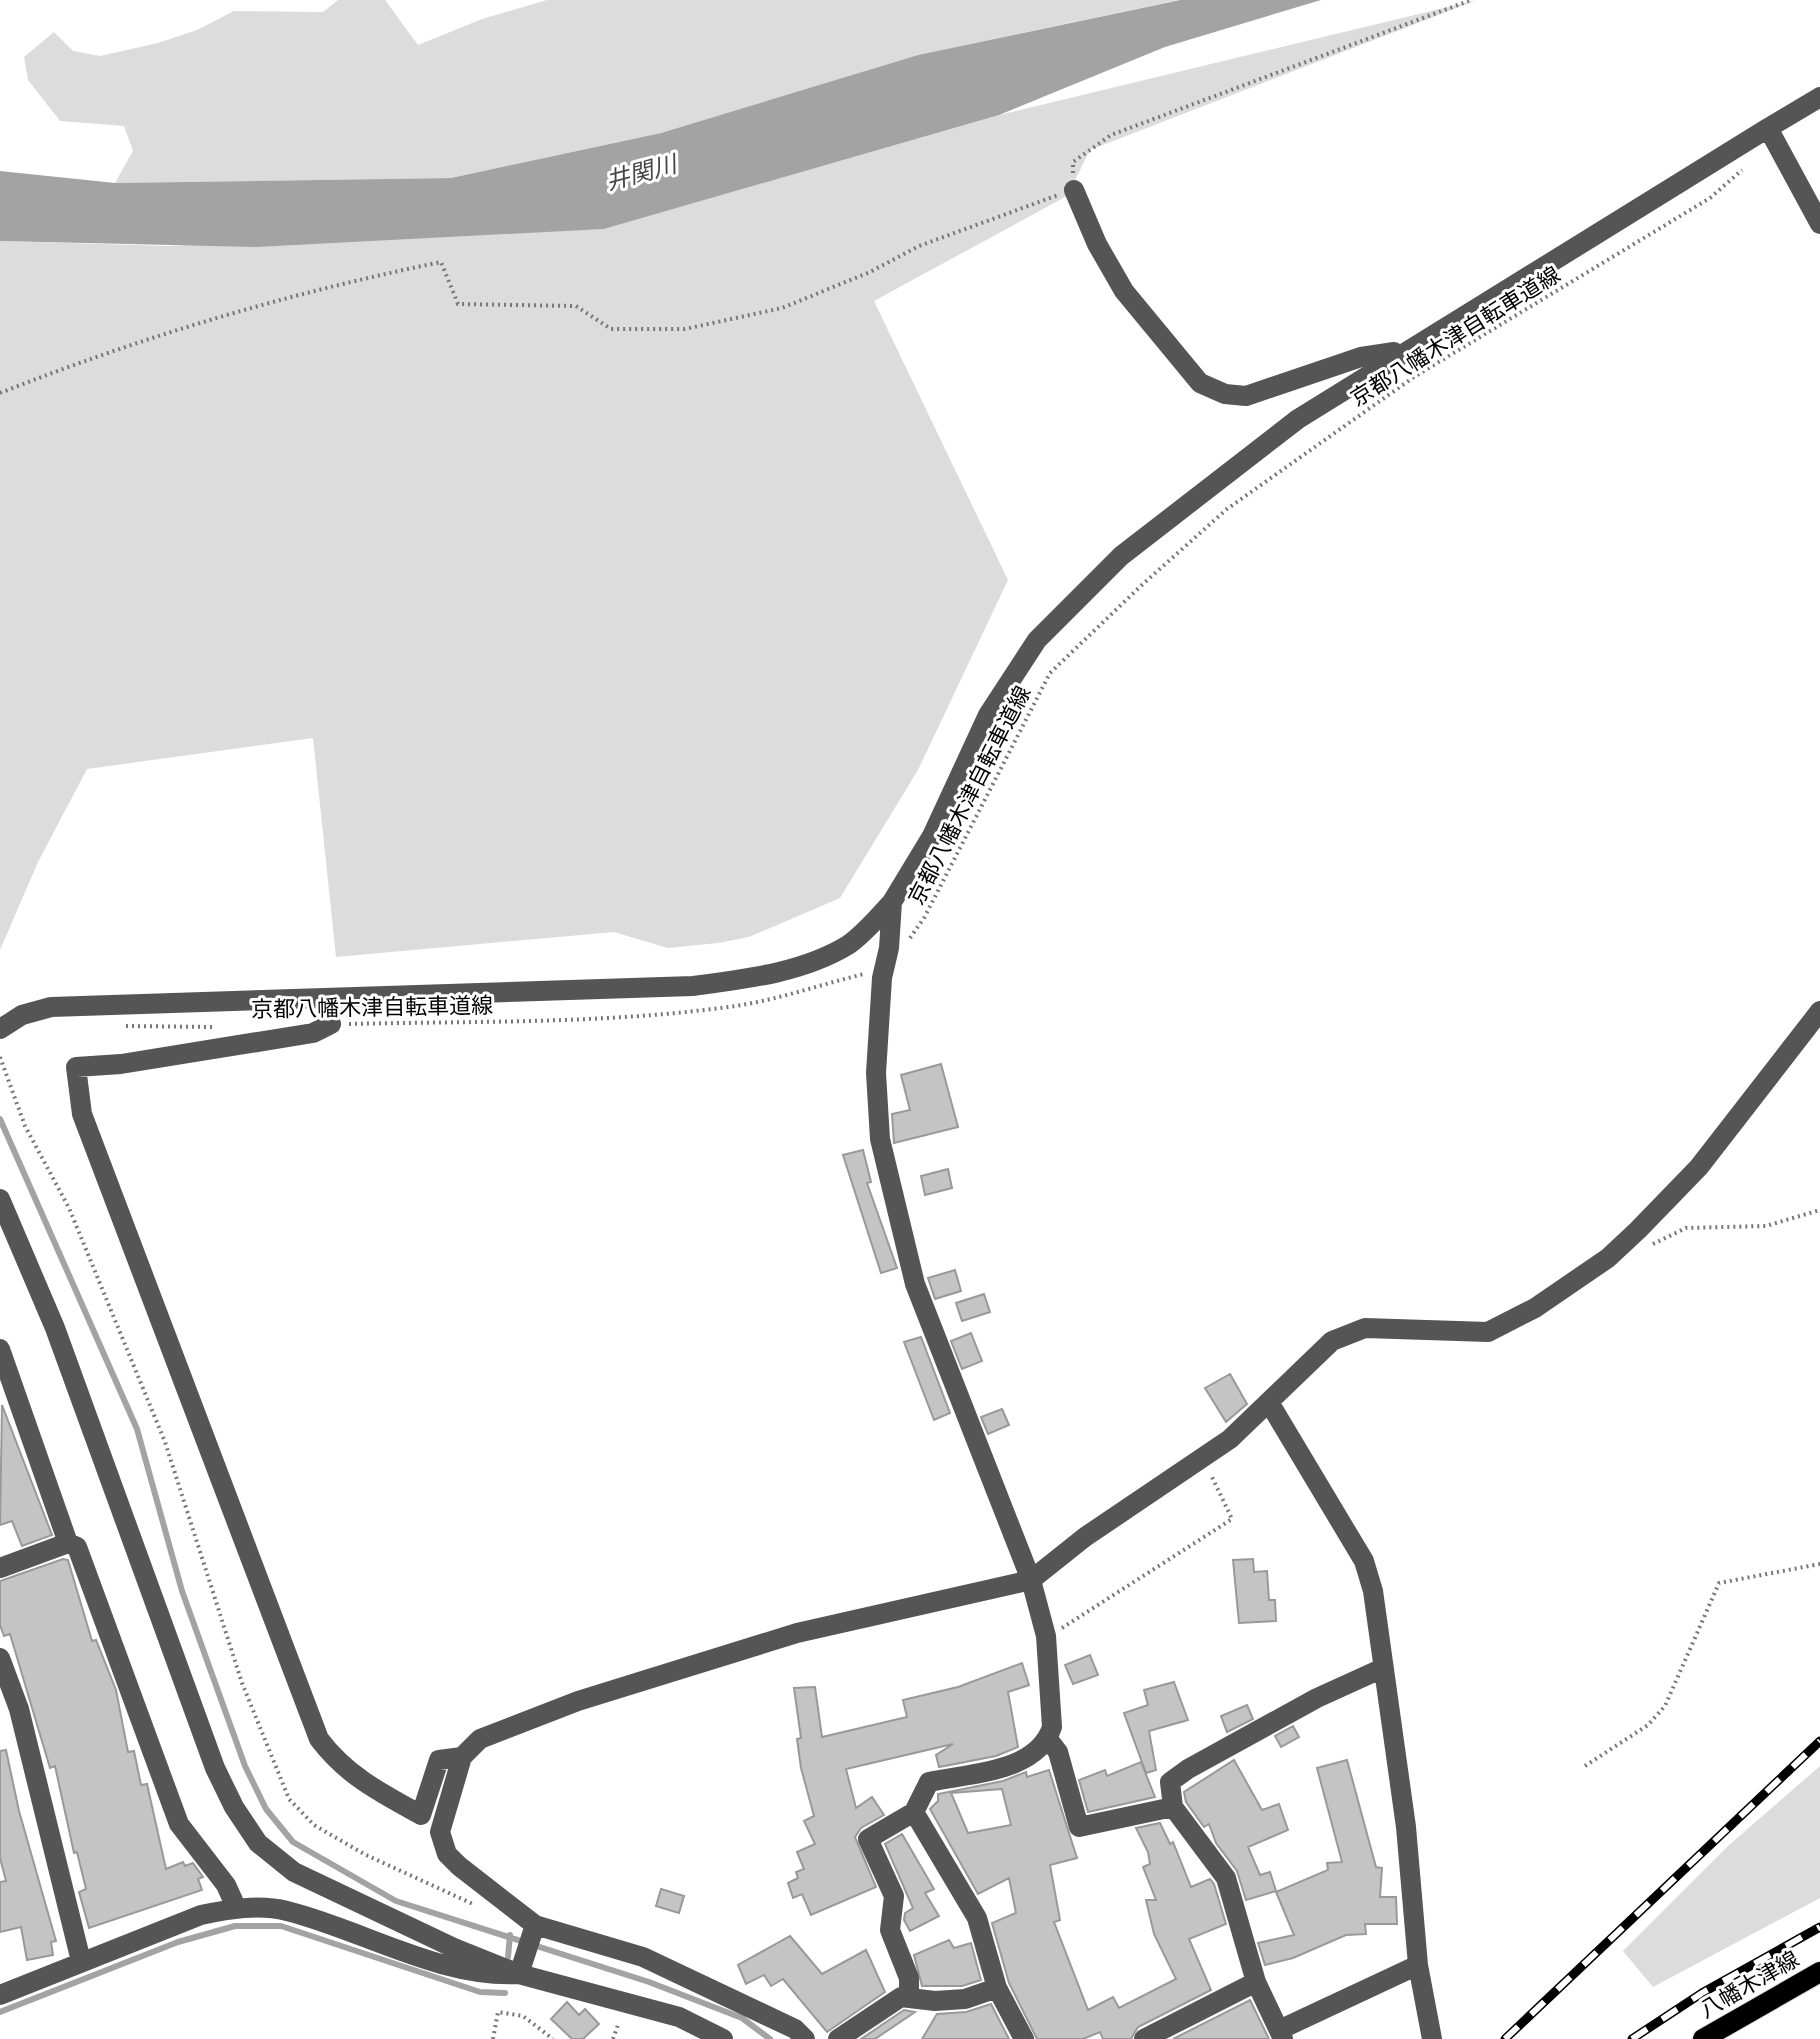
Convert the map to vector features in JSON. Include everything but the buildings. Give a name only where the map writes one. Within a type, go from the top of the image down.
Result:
[{"type":"main road","name":"八幡木津線","points":[[1703,2039],[1820,1972]]},
{"type":"street","points":[[0,1029],[22,1015],[51,1007],[693,986],[772,975],[849,944],[892,902],[932,836],[988,715],[1037,640],[1121,556],[1298,419],[1402,351],[1771,134],[1820,97]]},
{"type":"street","points":[[1771,134],[1820,224]]},
{"type":"street","points":[[1074,190],[1097,244],[1124,291],[1200,383],[1225,394],[1246,396],[1361,357],[1402,351]]},
{"type":"street","points":[[892,902],[889,948],[882,978],[876,1073],[880,1139],[915,1284],[1031,1580],[1046,1636],[1052,1727],[1048,1739],[1023,1760],[985,1772],[929,1782],[914,1812],[868,1839],[894,1896],[890,1930],[909,1978],[909,1997]]},
{"type":"street","points":[[805,2039],[795,2029],[643,1957],[533,1930],[447,1854],[440,1832],[462,1757],[480,1739],[684,1667],[797,1633],[1031,1580],[1085,1537],[1204,1457],[1270,1404],[1316,1353],[1346,1333],[1365,1328],[1488,1332],[1566,1288],[1638,1230],[1699,1167],[1820,1011]]},
{"type":"street","points":[[331,1024],[298,1036],[121,1064],[76,1067],[82,1114],[319,1739],[337,1763],[356,1779],[421,1815],[439,1760],[462,1757]]},
{"type":"street","points":[[0,1199],[55,1328],[215,1768],[234,1807],[258,1843],[294,1872],[454,1948],[679,2017],[723,2039]]},
{"type":"street","points":[[0,1349],[68,1543]]},
{"type":"street","points":[[1270,1404],[1364,1561],[1373,1591],[1406,1827],[1418,1965],[1432,2039]]},
{"type":"street","points":[[0,1568],[68,1543],[77,1547],[179,1824],[226,1885],[236,1907]]},
{"type":"street","points":[[0,1658],[7,1697],[81,1961]]},
{"type":"street","points":[[1383,1668],[1317,1698],[1170,1782],[1173,1807],[1226,1878],[1256,1982],[1281,2034],[1418,1965]]},
{"type":"street","points":[[1048,1739],[1058,1752],[1079,1827],[1173,1807]]},
{"type":"street","points":[[914,1812],[977,1918],[997,1988],[1024,2039]]},
{"type":"street","points":[[0,1995],[201,1915],[236,1907],[285,1910],[470,1971],[522,1967]]},
{"type":"street","points":[[522,1967],[533,1930]]},
{"type":"street","points":[[1144,2039],[1256,1982]]},
{"type":"street","points":[[838,2039],[888,2005],[909,1997],[935,2001],[965,1999],[997,1988]]},
{"type":"path","points":[[0,393],[157,333],[324,286],[441,262],[458,304],[576,306],[611,329],[685,329],[782,308],[870,272],[919,246],[1074,190],[1073,162],[1111,135],[1471,0]]},
{"type":"path","name":"京都八幡木津自転車道線","points":[[907,942],[924,918],[1050,673],[1144,583],[1227,509],[1414,377],[1710,198],[1771,134]]},
{"type":"path","name":"京都八幡木津自転車道線","points":[[331,1024],[613,1017],[778,999],[872,972],[882,978]]},
{"type":"path","name":"京都八幡木津自転車道線","points":[[114,1024],[146,1029],[223,1027]]},
{"type":"path","points":[[0,1057],[25,1126],[69,1208],[165,1442],[242,1683],[289,1799],[314,1825],[366,1855],[498,1914],[511,1909]]},
{"type":"path","points":[[1651,1246],[1686,1228],[1766,1226],[1820,1210]]},
{"type":"path","points":[[1046,1636],[1088,1613],[1232,1519],[1204,1457]]},
{"type":"path","points":[[1585,1766],[1648,1725],[1665,1706],[1719,1583],[1820,1564]]},
{"type":"path","points":[[493,2039],[498,2012],[523,2016],[553,2039]]},
{"type":"shaded area","points":[[338,0],[385,0],[418,45],[482,19],[547,0],[1178,0],[918,55],[661,133],[451,178],[115,183],[133,151],[124,126],[60,121],[28,80],[24,57],[54,32],[73,51],[100,56],[158,43],[197,30],[234,11],[323,12]]},
{"type":"shaded area","points":[[1477,0],[1090,150],[1067,196],[874,301],[1008,580],[918,770],[840,898],[749,937],[718,943],[668,948],[614,932],[336,957],[313,738],[87,769],[38,862],[0,950],[0,241],[169,246],[604,229],[999,115]]},
{"type":"shaded area","points":[[1820,1766],[1820,1898],[1653,1987],[1623,1951],[1729,1845]]},
{"type":"water","name":"井関川","points":[[1180,0],[1321,0],[1165,47],[999,115],[604,229],[256,247],[0,241],[0,171],[115,183],[451,178],[661,133],[918,55]]},
{"type":"waterway","points":[[0,1119],[137,1429],[182,1591],[245,1766],[266,1809],[293,1842],[396,1901],[649,1982],[742,2018],[770,2039]]},
{"type":"waterway","points":[[0,2012],[178,1942],[235,1926],[281,1926],[480,1992],[505,1993]]},
{"type":"waterway","points":[[508,1957],[510,1935]]},
{"type":"railway","points":[[1505,2039],[1820,1741]]},
{"type":"railway","points":[[1632,2039],[1702,1993],[1820,1927]]}]
